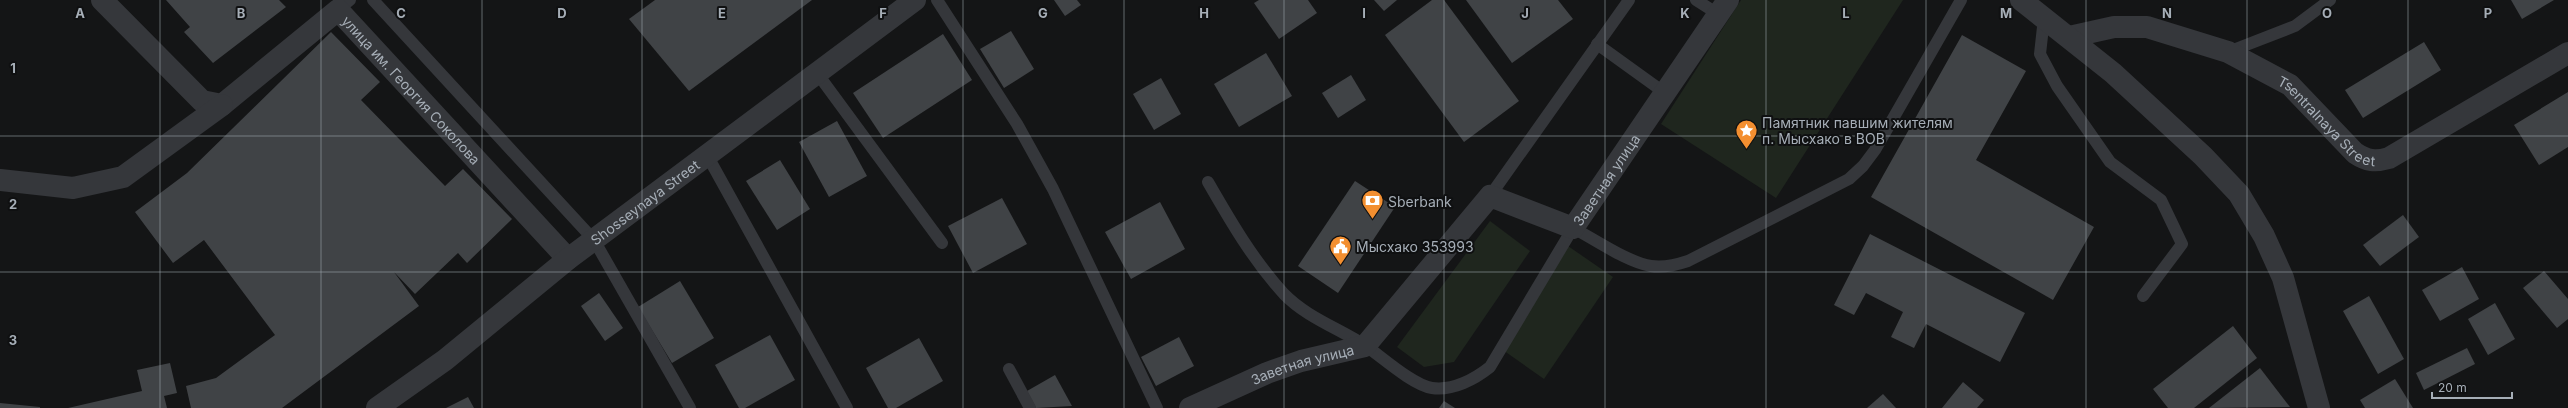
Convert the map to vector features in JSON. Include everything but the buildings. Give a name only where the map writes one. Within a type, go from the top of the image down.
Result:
[{"type":"street","points":[[102,0],[202,101],[222,105]]},
{"type":"street","name":"Shosseynaya Street","points":[[377,408],[445,360],[568,259],[915,0]]},
{"type":"street","points":[[2021,0],[2113,73],[2181,135],[2239,194],[2264,236],[2283,278],[2319,408]]},
{"type":"street","name":"улица им. Георгия Соколова","points":[[0,180],[74,188],[123,177],[222,105],[344,5],[568,259]]},
{"type":"street","name":"Заветная улица","points":[[1190,408],[1267,373],[1300,361],[1365,346],[1490,196],[1573,228],[1723,7]]},
{"type":"street","name":"Tsentralnaya Street","points":[[2069,37],[2114,27],[2146,27],[2228,52],[2290,85],[2355,153],[2365,160],[2377,161],[2389,158],[2568,53]]},
{"type":"lane","points":[[373,0],[594,240],[690,408]]},
{"type":"lane","points":[[937,0],[1017,124],[1046,176],[1157,408]]},
{"type":"lane","points":[[1490,196],[1629,0]]},
{"type":"lane","points":[[1696,0],[1723,7]]},
{"type":"lane","points":[[1208,182],[1243,243],[1285,295],[1310,314],[1365,346],[1430,388],[1442,389],[1471,380],[1490,367],[1498,357],[1573,228],[1634,260],[1651,266],[1670,266],[1688,261],[1832,190],[1849,180],[1863,166],[1875,150],[1961,0]]},
{"type":"lane","points":[[2228,52],[2296,26],[2330,0]]},
{"type":"lane","points":[[2044,18],[2040,54],[2057,86],[2110,162],[2161,200],[2182,244],[2143,296]]},
{"type":"lane","points":[[1598,44],[1665,93]]},
{"type":"lane","points":[[817,73],[942,243]]},
{"type":"lane","points":[[707,155],[847,408]]},
{"type":"lane","points":[[1010,369],[1030,408]]},
{"type":"shaded area","points":[[1741,0],[1903,0],[1776,198],[1661,124]]},
{"type":"shaded area","points":[[1490,221],[1530,251],[1454,362],[1424,367],[1397,347]]},
{"type":"shaded area","points":[[1568,246],[1613,277],[1544,379],[1500,348]]},
{"type":"place","name":"Памятник павшим жителям п. Мысхако в ВОВ","points":[[1746,150]]},
{"type":"place","name":"Sberbank","points":[[1372,220]]},
{"type":"place","name":"Мысхако 353993","points":[[1341,266]]}]
